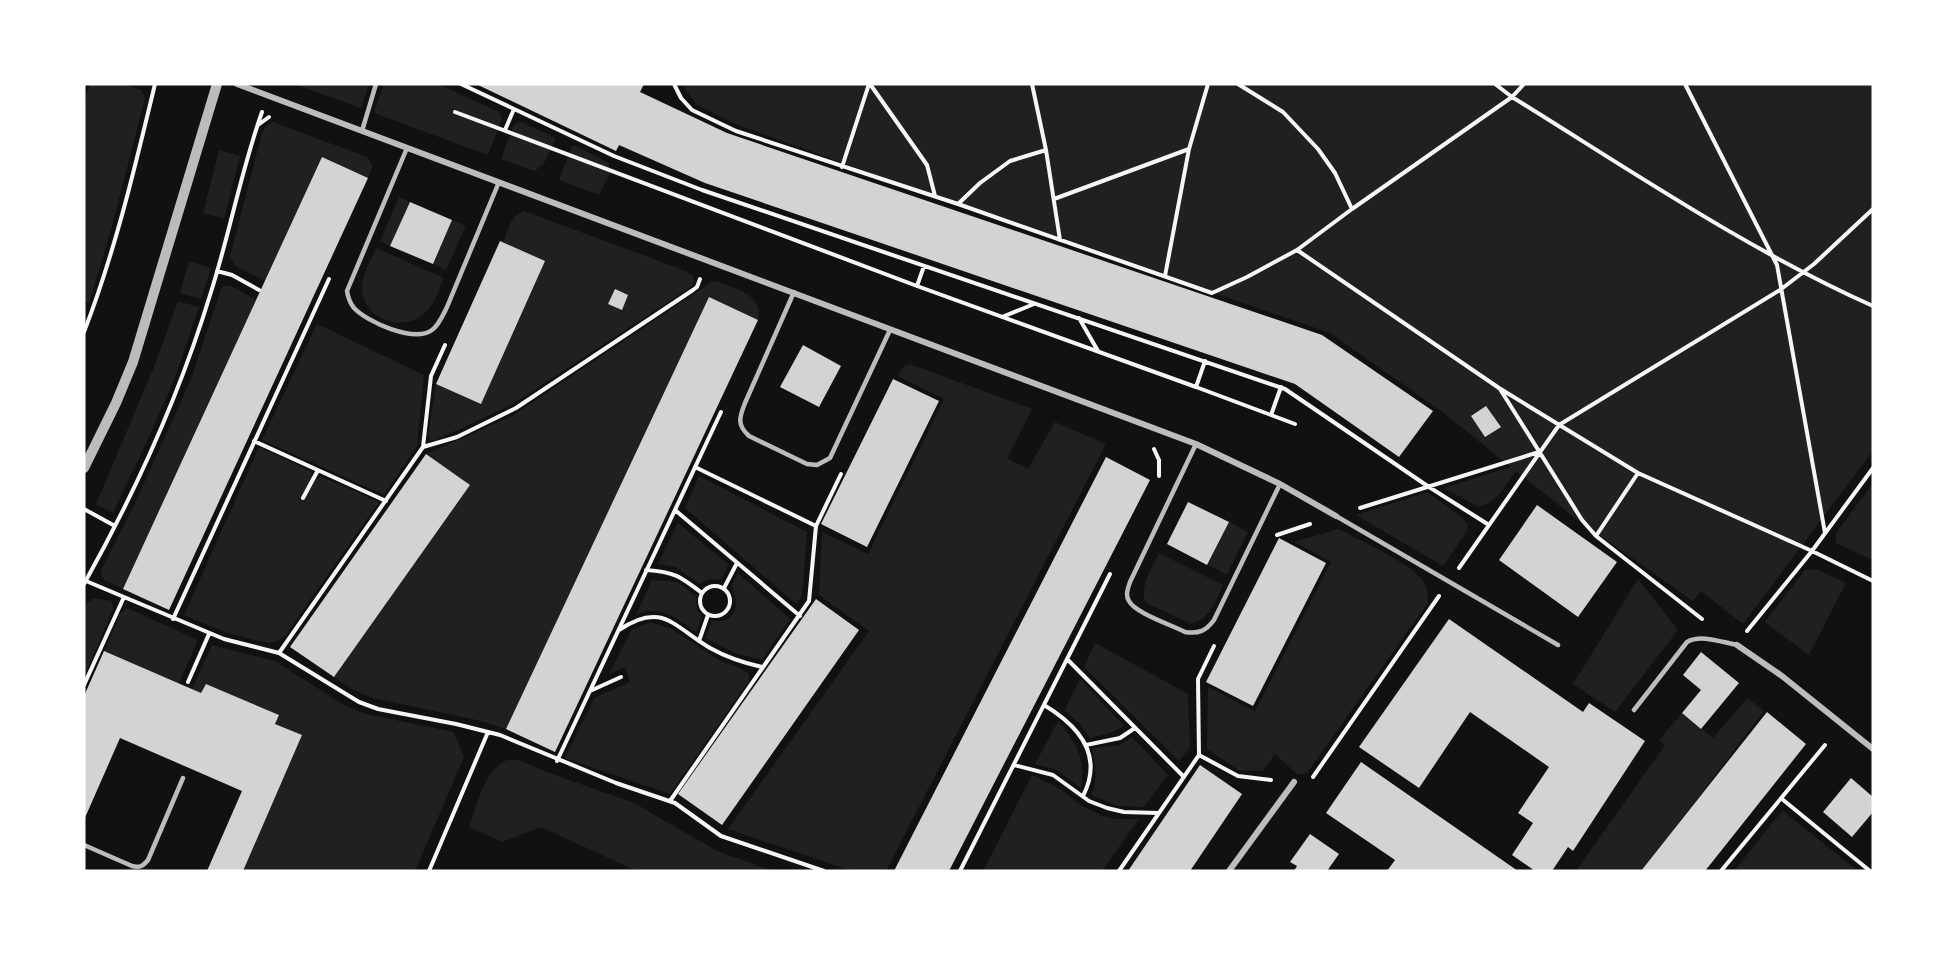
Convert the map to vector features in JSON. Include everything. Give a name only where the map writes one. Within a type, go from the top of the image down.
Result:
[{"type":"street","points":[[86,461],[116,403],[133,362],[217,84]]},
{"type":"street","points":[[237,84],[1196,444],[1280,483],[1336,516]]},
{"type":"street","points":[[1737,645],[1782,676],[1873,749]]},
{"type":"street","points":[[1229,871],[1294,782]]},
{"type":"lane","points":[[362,131],[376,84]]},
{"type":"lane","points":[[407,148],[347,291],[349,301],[364,316],[400,333],[423,334],[431,331],[439,323],[499,182]]},
{"type":"lane","points":[[794,292],[745,403],[739,422],[749,436],[807,464],[817,465],[830,458],[890,330]]},
{"type":"lane","points":[[1196,444],[1126,594],[1129,602],[1136,608],[1185,632],[1203,632],[1214,620],[1280,483]]},
{"type":"lane","points":[[1336,516],[1558,645]]},
{"type":"lane","points":[[1634,711],[1687,642],[1693,639],[1705,639],[1737,645]]},
{"type":"lane","points":[[84,845],[132,866],[138,868],[144,865],[183,778]]},
{"type":"path","points":[[84,332],[95,303],[136,163],[155,84]]},
{"type":"path","points":[[461,84],[614,156],[702,190],[1281,387],[1489,525]]},
{"type":"path","points":[[674,84],[681,98],[692,110],[736,131],[935,196],[1212,293],[1247,278],[1297,250],[1512,97],[1524,84]]},
{"type":"path","points":[[842,167],[869,84]]},
{"type":"path","points":[[869,84],[927,165],[935,196]]},
{"type":"path","points":[[1032,84],[1046,150],[1060,240]]},
{"type":"path","points":[[1165,276],[1189,149],[1208,84]]},
{"type":"path","points":[[1238,84],[1283,112],[1318,149],[1335,173],[1352,209]]},
{"type":"path","points":[[1495,84],[1512,97],[1773,258],[1873,306]]},
{"type":"path","points":[[1685,84],[1777,265],[1825,533]]},
{"type":"path","points":[[268,96],[249,150],[217,271],[183,377],[115,526],[85,582],[209,634],[279,653],[344,694],[367,705],[488,732],[670,801],[721,836],[824,871]]},
{"type":"path","points":[[505,130],[514,109]]},
{"type":"path","points":[[455,112],[917,286],[1295,424]]},
{"type":"path","points":[[258,125],[266,118],[276,117]]},
{"type":"path","points":[[1054,199],[1189,149]]},
{"type":"path","points":[[958,204],[980,183],[1010,161],[1046,150]]},
{"type":"path","points":[[1199,755],[1238,776],[1294,782],[1311,779],[1559,425],[1780,290],[1803,273],[1873,209]]},
{"type":"path","points":[[1297,250],[1499,388],[1638,473],[1873,581]]},
{"type":"path","points":[[917,286],[924,266]]},
{"type":"path","points":[[173,619],[333,269]]},
{"type":"path","points":[[217,271],[232,275],[259,290]]},
{"type":"path","points":[[423,447],[457,437],[516,408],[693,290],[697,287],[700,273],[707,274]]},
{"type":"path","points":[[1001,317],[1035,303]]},
{"type":"path","points":[[1079,318],[1098,352]]},
{"type":"path","points":[[279,653],[423,447],[431,376],[446,343]]},
{"type":"path","points":[[1196,387],[1205,361]]},
{"type":"path","points":[[1271,416],[1281,387]]},
{"type":"path","points":[[1499,388],[1582,520],[1596,536],[1737,645],[1812,551],[1873,468]]},
{"type":"path","points":[[557,760],[724,405]]},
{"type":"path","points":[[254,441],[386,501]]},
{"type":"path","points":[[1149,441],[1159,460],[1159,476],[1155,486]]},
{"type":"path","points":[[1267,538],[1540,452]]},
{"type":"path","points":[[670,801],[809,601],[816,526],[846,465]]},
{"type":"path","points":[[695,467],[816,526]]},
{"type":"path","points":[[303,498],[318,470]]},
{"type":"path","points":[[1596,536],[1638,473]]},
{"type":"path","points":[[84,509],[115,526]]},
{"type":"path","points":[[675,510],[800,615]]},
{"type":"path","points":[[724,588],[737,563]]},
{"type":"path","points":[[960,871],[1115,566]]},
{"type":"path","points":[[646,570],[681,576],[702,594]]},
{"type":"path","points":[[714,585],[724,588],[731,601],[727,611],[719,616],[708,615],[700,603],[702,594],[705,589],[714,585]]},
{"type":"path","points":[[84,685],[124,597]]},
{"type":"path","points":[[618,631],[633,621],[650,615],[663,618],[728,657],[762,667]]},
{"type":"path","points":[[699,641],[708,615]]},
{"type":"path","points":[[188,682],[209,634]]},
{"type":"path","points":[[1119,871],[1199,755],[1198,680],[1218,639]]},
{"type":"path","points":[[1067,659],[1184,777]]},
{"type":"path","points":[[590,692],[621,677]]},
{"type":"path","points":[[1044,705],[1058,713],[1078,730],[1086,745],[1090,765],[1090,782],[1083,796]]},
{"type":"path","points":[[1086,745],[1120,738],[1135,728]]},
{"type":"path","points":[[429,871],[488,732]]},
{"type":"path","points":[[1720,871],[1825,745]]},
{"type":"path","points":[[1014,765],[1053,775],[1083,796],[1107,808],[1124,812],[1159,813]]},
{"type":"path","points":[[1782,799],[1870,871]]},
{"type":"shaded area","points":[[90,84],[125,84],[141,90],[145,98],[111,230],[89,303],[84,301],[84,102]]},
{"type":"shaded area","points":[[294,84],[369,84],[361,108]]},
{"type":"shaded area","points":[[384,84],[438,84],[499,112],[502,119],[488,155],[374,113]]},
{"type":"shaded area","points":[[684,84],[1873,84],[1873,451],[1743,624],[1701,591],[1693,601],[1575,518],[1516,471],[1497,497],[1478,507],[1444,488],[1511,467],[1441,411],[1330,333],[935,197],[733,123],[696,104]]},
{"type":"shaded area","points":[[519,121],[556,138],[543,165],[534,171],[501,159],[514,125]]},
{"type":"shaded area","points":[[273,122],[367,157],[373,166],[368,178],[265,281],[235,266],[230,256],[262,133],[266,126]]},
{"type":"shaded area","points":[[574,145],[609,163],[610,172],[599,195],[559,180]]},
{"type":"shaded area","points":[[219,150],[240,156],[224,219],[203,213]]},
{"type":"shaded area","points":[[399,197],[410,202],[390,246],[380,241]]},
{"type":"shaded area","points":[[524,211],[686,271],[694,277],[694,283],[511,405],[436,440],[431,440],[428,435],[436,384],[481,403],[544,261],[503,242],[513,219]]},
{"type":"shaded area","points":[[452,220],[466,226],[446,270],[433,264]]},
{"type":"shaded area","points":[[376,248],[444,278],[432,304],[418,318],[397,323],[377,316],[369,309],[364,299],[362,283]]},
{"type":"shaded area","points":[[189,261],[211,268],[201,299],[180,293]]},
{"type":"shaded area","points":[[713,281],[747,294],[753,299],[759,311],[758,320],[709,297],[506,729],[481,721],[373,698],[353,690],[334,677],[470,485],[426,454],[512,416]]},
{"type":"shaded area","points":[[224,286],[231,286],[256,300],[123,589],[104,580],[101,571],[135,503],[191,379],[221,289]]},
{"type":"shaded area","points":[[178,301],[199,307],[176,375],[113,513],[96,504],[154,367]]},
{"type":"shaded area","points":[[317,324],[424,375],[417,446],[384,495],[262,440]]},
{"type":"shaded area","points":[[910,364],[1032,409],[1007,458],[1028,469],[1055,422],[1106,444],[886,871],[852,871],[728,829],[869,631],[819,595],[822,532],[868,554],[944,399],[898,376],[904,366]]},
{"type":"shaded area","points":[[259,447],[312,472],[311,476],[318,479],[320,476],[379,502],[285,636],[268,643],[227,633],[184,615]]},
{"type":"shaded area","points":[[699,476],[807,532],[802,596],[796,604],[685,508]]},
{"type":"shaded area","points":[[1873,483],[1873,560],[1836,543],[1836,533]]},
{"type":"shaded area","points":[[1427,492],[1468,524],[1467,531],[1443,566],[1356,515]]},
{"type":"shaded area","points":[[1229,522],[1248,532],[1227,575],[1208,565]]},
{"type":"shaded area","points":[[678,523],[729,565],[721,580],[710,579],[700,584],[675,567],[658,564]]},
{"type":"shaded area","points":[[1339,529],[1396,559],[1417,574],[1426,586],[1428,603],[1307,773],[1298,775],[1275,754],[1263,771],[1238,770],[1207,749],[1208,687],[1255,711],[1331,562],[1294,542]]},
{"type":"shaded area","points":[[1159,553],[1223,585],[1212,609],[1203,618],[1191,624],[1145,602],[1145,583]]},
{"type":"shaded area","points":[[1816,569],[1846,583],[1809,655],[1765,622],[1805,570]]},
{"type":"shaded area","points":[[738,573],[790,619],[762,660],[735,653],[705,638],[712,621],[726,619],[734,611],[736,599],[731,586]]},
{"type":"shaded area","points":[[1638,579],[1678,630],[1615,712],[1573,684]]},
{"type":"shaded area","points":[[652,580],[677,582],[696,596],[697,609],[702,617],[696,632],[668,614],[652,611],[636,615]]},
{"type":"shaded area","points":[[94,598],[112,601],[113,610],[86,672],[84,671],[84,605]]},
{"type":"shaded area","points":[[127,608],[196,639],[197,642],[179,683],[104,651],[120,614]]},
{"type":"shaded area","points":[[650,622],[672,629],[720,661],[749,674],[749,681],[670,794],[565,758],[594,698],[630,682],[625,667],[609,674],[632,629]]},
{"type":"shaded area","points":[[1095,643],[1188,694],[1190,747],[1179,761],[1084,667]]},
{"type":"shaded area","points":[[212,645],[275,661],[344,705],[366,714],[454,732],[464,757],[415,871],[243,871],[301,735],[275,724],[279,715],[206,684],[201,693],[192,689]]},
{"type":"shaded area","points":[[1080,679],[1124,726],[1110,733],[1090,738],[1080,724],[1065,710]]},
{"type":"shaded area","points":[[1747,698],[1764,711],[1642,871],[1576,871],[1665,745],[1659,740],[1682,713],[1713,738]]},
{"type":"shaded area","points":[[1058,721],[1079,752],[1082,769],[1081,788],[1055,769],[1035,764]]},
{"type":"shaded area","points":[[1132,737],[1168,775],[1144,807],[1118,806],[1091,795],[1096,778],[1092,748],[1120,745]]},
{"type":"shaded area","points":[[507,760],[519,760],[634,803],[717,851],[773,871],[637,871],[541,827],[502,842],[469,827],[487,780],[499,765]]},
{"type":"shaded area","points":[[1032,775],[1062,790],[1082,806],[1102,816],[1139,819],[1102,871],[983,871]]},
{"type":"shaded area","points":[[1783,811],[1858,871],[1734,871]]},
{"type":"building","points":[[476,84],[644,84],[640,92],[727,133],[1322,335],[1433,411],[1399,457],[1295,384],[705,183],[619,145],[616,151]]},
{"type":"building","points":[[322,157],[368,178],[169,610],[123,589]]},
{"type":"building","points":[[410,202],[452,220],[433,264],[390,246]]},
{"type":"building","points":[[500,241],[545,261],[481,404],[436,384]]},
{"type":"building","points":[[615,289],[628,295],[622,310],[608,304]]},
{"type":"building","points":[[709,297],[758,320],[555,752],[506,729]]},
{"type":"building","points":[[803,345],[841,366],[819,407],[780,387]]},
{"type":"building","points":[[893,379],[939,401],[867,547],[821,524]]},
{"type":"building","points":[[1486,406],[1501,427],[1485,437],[1471,416]]},
{"type":"building","points":[[426,454],[470,485],[334,677],[290,647]]},
{"type":"building","points":[[1106,457],[1150,480],[949,871],[894,871]]},
{"type":"building","points":[[1188,502],[1229,522],[1207,565],[1167,544]]},
{"type":"building","points":[[1537,505],[1617,562],[1578,617],[1499,560]]},
{"type":"building","points":[[1279,538],[1326,563],[1253,706],[1206,682]]},
{"type":"building","points":[[816,599],[859,630],[722,825],[678,794]]},
{"type":"building","points":[[1449,619],[1583,712],[1589,703],[1645,741],[1573,851],[1568,847],[1552,871],[1535,871],[1512,855],[1533,823],[1518,813],[1549,767],[1470,712],[1419,788],[1359,747]]},
{"type":"building","points":[[104,651],[201,693],[206,684],[279,715],[275,724],[302,735],[243,871],[207,871],[242,791],[120,738],[84,820],[84,696]]},
{"type":"building","points":[[1701,652],[1739,683],[1701,729],[1682,713],[1701,690],[1683,675]]},
{"type":"building","points":[[1767,712],[1806,744],[1705,871],[1641,871]]},
{"type":"building","points":[[1361,762],[1518,871],[1387,871],[1395,860],[1326,813]]},
{"type":"building","points":[[1200,765],[1242,794],[1190,871],[1128,871]]},
{"type":"building","points":[[1851,778],[1873,797],[1873,812],[1852,837],[1823,812]]},
{"type":"building","points":[[1310,834],[1339,854],[1327,871],[1294,871],[1297,866],[1290,862]]}]
